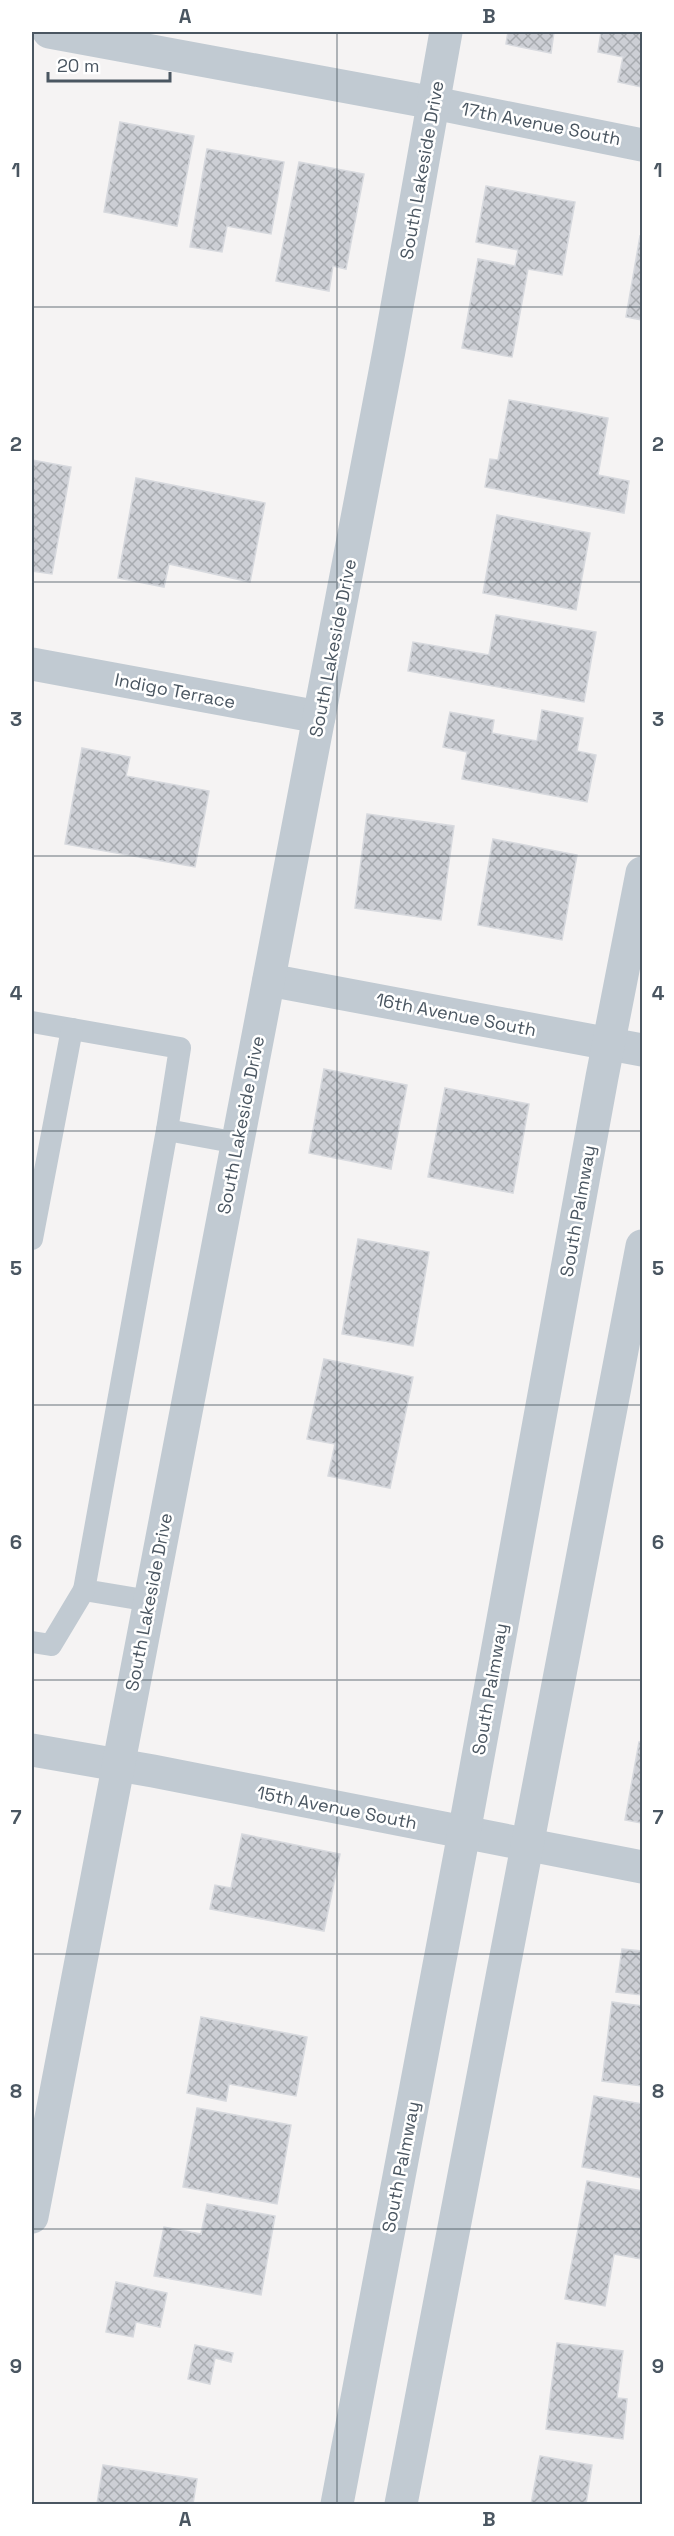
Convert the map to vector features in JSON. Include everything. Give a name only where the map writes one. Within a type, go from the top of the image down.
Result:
[{"type":"street","name":"17th Avenue South","points":[[50,32],[434,103],[642,145]]},
{"type":"street","name":"South Lakeside Drive","points":[[32,2217],[39,2136],[118,1766],[150,1601],[389,351],[446,32]]},
{"type":"street","name":"Indigo Terrace","points":[[32,664],[319,717]]},
{"type":"street","name":"South Palmway","points":[[337,2505],[642,873]]},
{"type":"street","name":"16th Avenue South","points":[[269,980],[642,1050]]},
{"type":"street","points":[[401,2505],[642,1246]]},
{"type":"street","name":"15th Avenue South","points":[[32,1750],[642,1867]]},
{"type":"lane","points":[[32,1022],[180,1048],[84,1590],[51,1645],[32,1642]]},
{"type":"lane","points":[[32,1239],[72,1029]]},
{"type":"lane","points":[[167,1130],[238,1143]]},
{"type":"lane","points":[[84,1590],[150,1601]]},
{"type":"building","points":[[508,32],[554,32],[551,53],[506,44]]},
{"type":"building","points":[[601,32],[642,32],[642,87],[618,82],[623,57],[598,52]]},
{"type":"building","points":[[120,122],[194,136],[177,226],[104,212]]},
{"type":"building","points":[[207,149],[284,162],[271,234],[227,226],[222,252],[190,247]]},
{"type":"building","points":[[299,162],[364,174],[346,269],[333,266],[329,291],[276,281]]},
{"type":"building","points":[[486,186],[575,202],[562,275],[528,269],[512,357],[462,348],[478,259],[515,266],[518,250],[476,242]]},
{"type":"building","points":[[640,236],[642,237],[642,320],[626,317]]},
{"type":"building","points":[[509,400],[608,418],[598,475],[629,481],[624,513],[485,487],[490,459],[498,460]]},
{"type":"building","points":[[32,460],[71,467],[52,574],[32,571]]},
{"type":"building","points":[[136,478],[265,503],[250,582],[169,564],[164,587],[118,578]]},
{"type":"building","points":[[497,515],[590,533],[576,610],[483,593]]},
{"type":"building","points":[[496,615],[596,632],[584,702],[408,671],[413,642],[489,655]]},
{"type":"building","points":[[542,710],[583,718],[577,751],[596,755],[587,802],[462,779],[467,752],[443,747],[450,712],[494,720],[492,733],[537,741]]},
{"type":"building","points":[[82,748],[130,757],[126,776],[209,791],[195,867],[65,844]]},
{"type":"building","points":[[367,814],[454,826],[441,920],[355,908]]},
{"type":"building","points":[[493,839],[577,855],[562,940],[478,925]]},
{"type":"building","points":[[324,1069],[407,1085],[391,1169],[309,1153]]},
{"type":"building","points":[[445,1088],[529,1104],[513,1193],[428,1177]]},
{"type":"building","points":[[358,1239],[429,1252],[413,1346],[342,1334]]},
{"type":"building","points":[[324,1359],[413,1377],[390,1488],[328,1476],[335,1444],[307,1439]]},
{"type":"building","points":[[639,1742],[642,1742],[642,1823],[625,1820]]},
{"type":"building","points":[[242,1834],[340,1854],[324,1931],[210,1909],[215,1885],[231,1888]]},
{"type":"building","points":[[622,1949],[642,1951],[642,1995],[616,1992]]},
{"type":"building","points":[[612,2002],[642,2006],[642,2086],[602,2081]]},
{"type":"building","points":[[201,2017],[307,2037],[296,2096],[229,2084],[226,2101],[187,2093]]},
{"type":"building","points":[[594,2096],[642,2104],[642,2178],[582,2167]]},
{"type":"building","points":[[197,2108],[291,2125],[277,2204],[183,2187]]},
{"type":"building","points":[[587,2181],[642,2191],[642,2259],[614,2254],[605,2306],[565,2299]]},
{"type":"building","points":[[207,2204],[275,2216],[261,2295],[154,2276],[164,2227],[201,2234]]},
{"type":"building","points":[[116,2282],[167,2293],[160,2327],[136,2322],[133,2337],[106,2332]]},
{"type":"building","points":[[557,2343],[623,2351],[617,2398],[627,2399],[623,2439],[546,2429]]},
{"type":"building","points":[[195,2345],[233,2353],[231,2362],[215,2358],[210,2384],[188,2379]]},
{"type":"building","points":[[540,2456],[592,2465],[586,2504],[531,2504]]},
{"type":"building","points":[[103,2465],[197,2479],[193,2504],[97,2504]]}]
